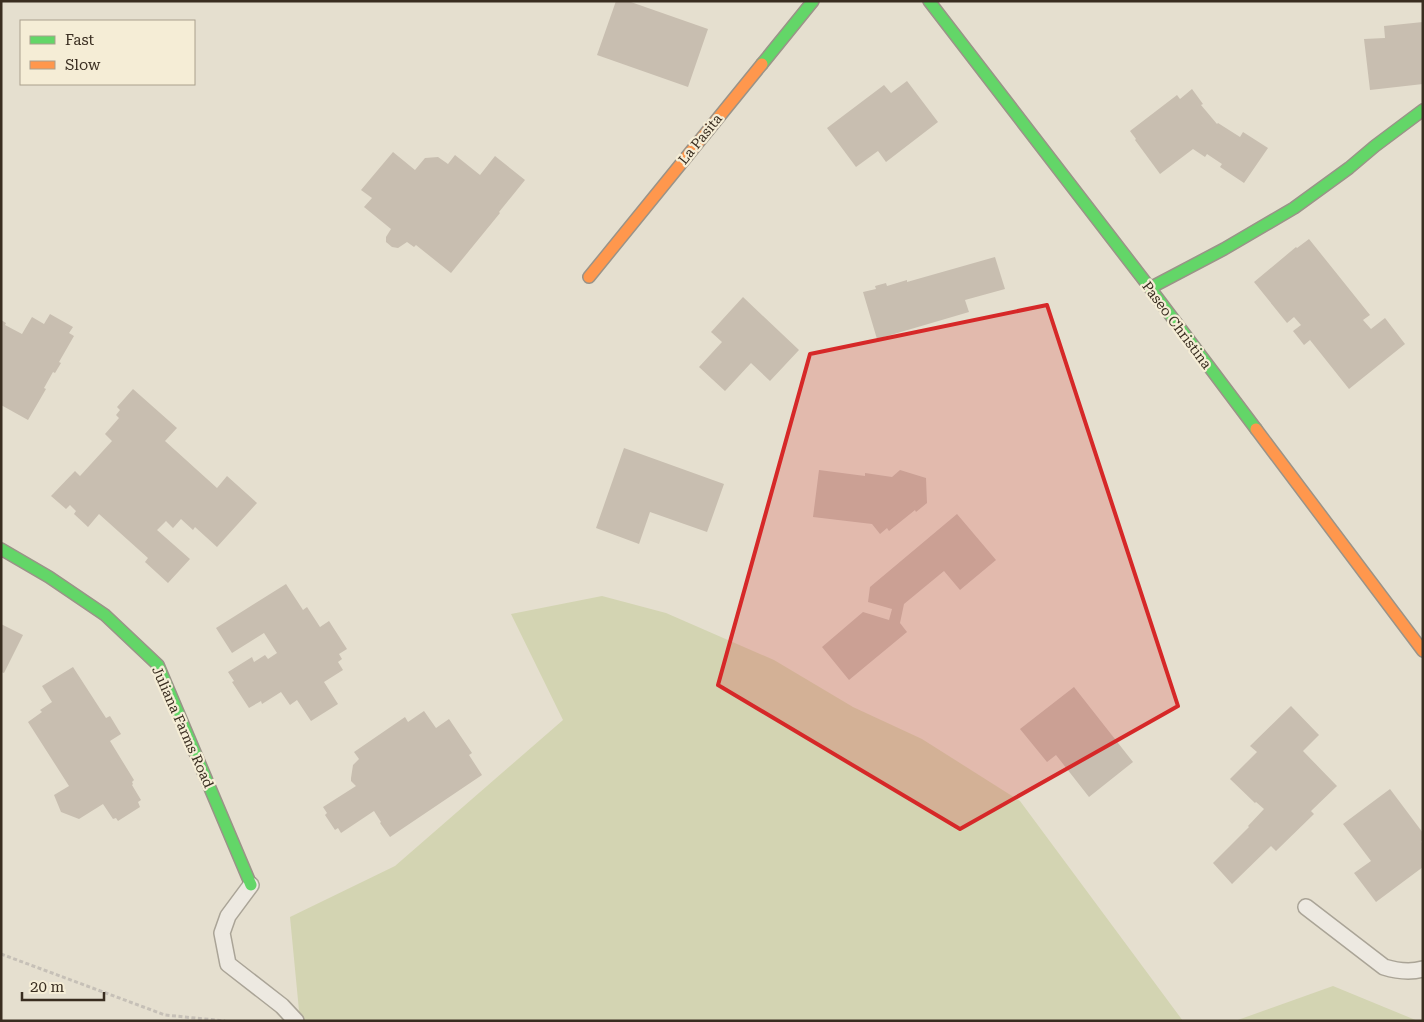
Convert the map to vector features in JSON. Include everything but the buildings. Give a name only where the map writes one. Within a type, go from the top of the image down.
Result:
[{"type":"street","name":"La Pasita","points":[[589,278],[813,1]]},
{"type":"street","name":"Paseo Christina","points":[[929,1],[1150,288],[1423,651]]},
{"type":"street","points":[[1150,288],[1224,249],[1294,208],[1423,110]]},
{"type":"street","name":"Juliana Farms Road","points":[[1,549],[105,615],[158,665],[251,885]]},
{"type":"lane","points":[[251,885],[228,916],[222,933],[228,964],[282,1006],[296,1021]]},
{"type":"lane","points":[[1306,906],[1384,967],[1398,972],[1423,969]]},
{"type":"path","points":[[1,954],[165,1015],[225,1021]]},
{"type":"highlighted area","points":[[1047,305],[1178,706],[960,829],[718,685],[810,354]]},
{"type":"green space","points":[[602,596],[666,613],[774,660],[853,707],[922,739],[1020,801],[1183,1021],[300,1021],[290,917],[395,866],[563,720],[511,614]]},
{"type":"green space","points":[[1333,986],[1418,1021],[1235,1021]]},
{"type":"traffic: fast","points":[[762,64],[813,1]]},
{"type":"traffic: fast","points":[[929,1],[1256,429]]},
{"type":"traffic: fast","points":[[1150,288],[1224,249],[1294,208],[1423,110]]},
{"type":"traffic: fast","points":[[1,549],[49,577],[105,615],[158,665],[251,885]]},
{"type":"traffic: slow","points":[[589,277],[762,64]]},
{"type":"traffic: slow","points":[[1256,429],[1423,651]]}]
